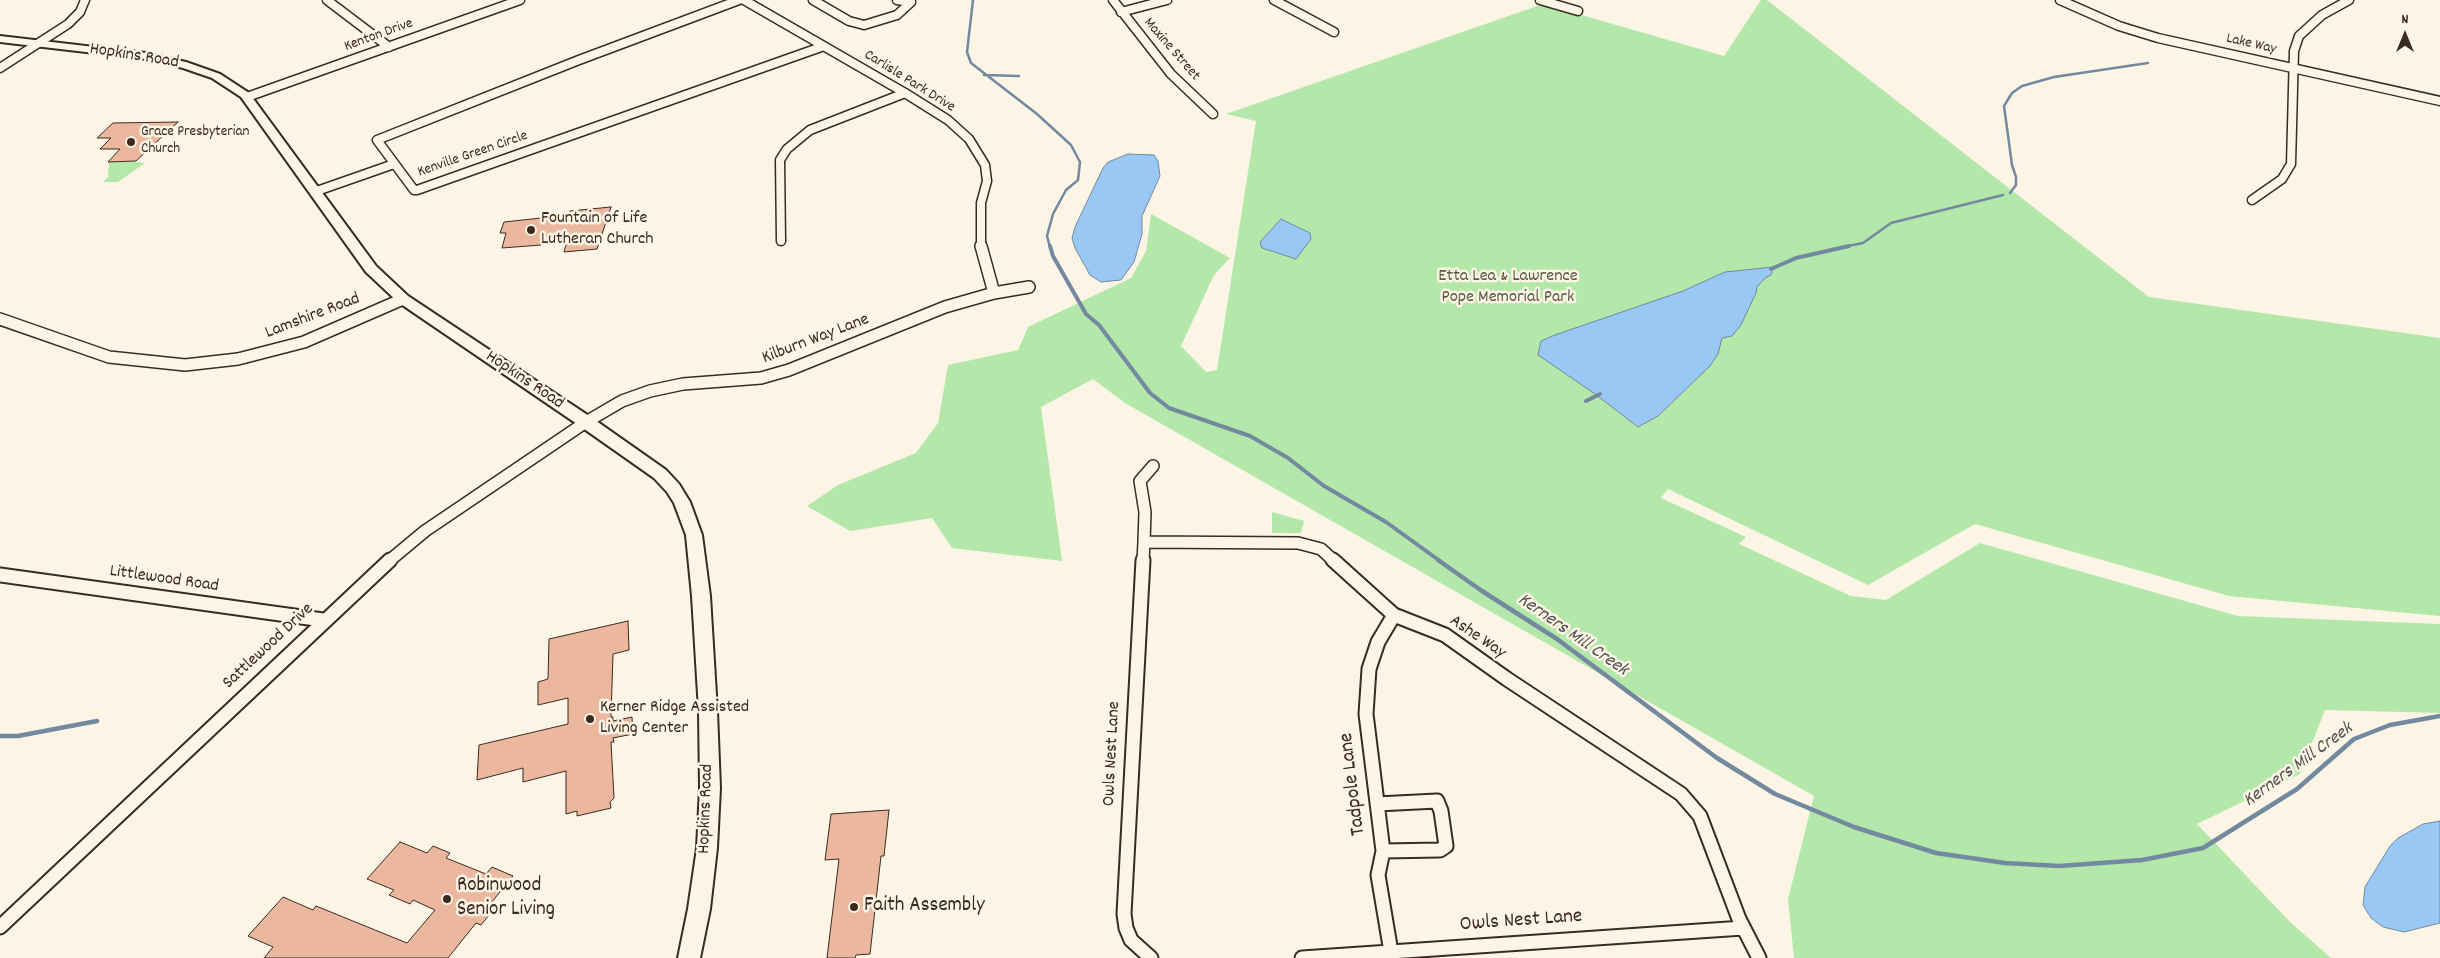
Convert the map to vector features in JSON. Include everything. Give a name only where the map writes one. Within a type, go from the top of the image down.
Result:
[{"type":"main road","name":"Hopkins Road","points":[[0,39],[146,56],[186,65],[216,76],[247,97],[371,269],[403,299],[586,422],[666,481],[682,502],[694,535],[701,596],[708,710],[710,821],[704,882],[689,958]]},
{"type":"street","points":[[0,68],[40,44],[68,24],[80,12],[85,0]]},
{"type":"street","points":[[327,0],[389,47]]},
{"type":"street","name":"Kenton Drive","points":[[247,97],[520,0]]},
{"type":"street","name":"Kenville Green Circle","points":[[739,0],[570,63],[377,140],[414,190],[417,190],[824,46]]},
{"type":"street","name":"Carlisle Park Drive","points":[[744,0],[905,93],[948,120],[969,139],[980,153],[985,165],[987,181],[981,203],[980,239],[982,256],[994,293]]},
{"type":"street","points":[[813,0],[848,21],[864,26],[897,15],[911,2],[897,0]]},
{"type":"street","name":"Maxine Street","points":[[1113,0],[1176,79],[1214,114]]},
{"type":"street","points":[[1121,12],[1167,0]]},
{"type":"street","points":[[1274,0],[1334,32]]},
{"type":"street","points":[[1540,0],[1578,10]]},
{"type":"street","name":"Lake Way","points":[[2060,0],[2119,26],[2158,38],[2440,101]]},
{"type":"street","points":[[2252,200],[2282,179],[2291,164],[2294,51],[2299,36],[2322,15],[2349,0]]},
{"type":"street","points":[[781,241],[780,160],[787,149],[810,130],[905,93]]},
{"type":"street","points":[[314,192],[394,164]]},
{"type":"street","name":"Kilburn Way Lane","points":[[586,422],[622,402],[650,391],[683,384],[731,382],[761,378],[789,370],[945,307],[994,293],[1029,287]]},
{"type":"street","name":"Lamshire Road","points":[[0,320],[109,357],[184,365],[238,359],[304,342],[403,299]]},
{"type":"street","name":"Sattlewood Drive","points":[[0,927],[380,568],[425,531],[586,422]]},
{"type":"street","points":[[1144,542],[1144,512],[1140,482],[1153,466]]},
{"type":"street","name":"Ashe Way","points":[[1144,542],[1298,543],[1321,549],[1394,615],[1445,635],[1507,679],[1680,794],[1700,816],[1743,928],[1759,958]]},
{"type":"street","name":"Owls Nest Lane","points":[[1144,542],[1124,914],[1126,928],[1131,940],[1151,958]]},
{"type":"street","name":"Littlewood Road","points":[[0,575],[323,620]]},
{"type":"street","name":"Tadpole Lane","points":[[1391,952],[1378,875],[1382,851],[1366,714],[1369,669],[1378,642],[1394,615]]},
{"type":"street","points":[[1377,804],[1437,801],[1441,811],[1446,846],[1440,850],[1382,851]]},
{"type":"street","name":"Owls Nest Lane","points":[[1302,958],[1743,928]]},
{"type":"green space","name":"Etta Lea & Lawrence Pope Memorial Park","points":[[1761,0],[1767,0],[2149,297],[2440,338],[2440,616],[2229,596],[1975,524],[1868,585],[1668,489],[1661,498],[1746,537],[1739,544],[1851,596],[1886,600],[1980,543],[2238,616],[2440,624],[2440,713],[2325,710],[2300,774],[2197,824],[2290,922],[2331,958],[1794,958],[1788,899],[1814,796],[1125,403],[1093,379],[1041,407],[1062,561],[952,548],[932,518],[850,531],[807,506],[838,485],[916,453],[938,423],[948,365],[1018,350],[1028,327],[1131,278],[1146,251],[1151,214],[1230,258],[1214,275],[1181,346],[1206,372],[1217,370],[1256,121],[1226,114],[1543,4],[1724,56]]},
{"type":"green space","points":[[109,162],[145,163],[118,182],[103,182],[109,176]]},
{"type":"green space","points":[[1272,512],[1304,521],[1301,533],[1272,533]]},
{"type":"water","points":[[1128,154],[1154,155],[1158,161],[1160,176],[1142,216],[1142,234],[1134,262],[1121,280],[1101,282],[1090,275],[1075,248],[1072,238],[1075,227],[1103,168],[1108,162]]},
{"type":"water","points":[[1281,219],[1310,233],[1311,239],[1296,259],[1262,248],[1260,242]]},
{"type":"water","points":[[1773,267],[1771,275],[1765,278],[1757,287],[1741,325],[1732,336],[1722,338],[1718,354],[1710,366],[1658,416],[1638,427],[1595,394],[1538,355],[1541,341],[1555,335],[1683,291],[1725,272]]},
{"type":"water","points":[[2440,821],[2440,923],[2404,932],[2383,927],[2371,918],[2363,905],[2365,887],[2390,846],[2398,838],[2423,824]]},
{"type":"building","name":"Grace Presbyterian Church","points":[[178,122],[136,161],[108,162],[120,149],[100,149],[111,138],[97,138],[113,123]]},
{"type":"building","name":"Fountain of Life Lutheran Church","points":[[611,207],[597,249],[564,252],[568,238],[542,241],[541,245],[502,248],[506,233],[500,233],[504,222],[569,215],[570,211]]},
{"type":"building","name":"Kerner Ridge Assisted Living Center","points":[[628,621],[629,650],[613,654],[611,717],[613,717],[613,721],[632,717],[633,734],[613,738],[614,742],[611,742],[614,798],[610,802],[611,808],[577,816],[577,811],[566,814],[566,771],[523,782],[523,768],[477,780],[479,745],[568,724],[568,698],[538,705],[538,682],[548,679],[549,639]]},
{"type":"building","name":"Faith Assembly","points":[[889,810],[884,856],[881,856],[870,954],[856,955],[855,958],[827,958],[839,859],[825,860],[831,814]]},
{"type":"building","name":"Robinwood Senior Living","points":[[400,842],[427,853],[433,846],[450,853],[446,858],[486,874],[492,867],[513,876],[491,903],[497,905],[481,925],[476,923],[448,958],[264,958],[273,947],[248,936],[283,897],[313,910],[316,906],[407,943],[435,910],[413,900],[410,904],[389,895],[394,890],[367,879]]},
{"type":"waterway","name":"Kerners Mill Creek","points":[[973,0],[967,52],[971,63],[987,75]]},
{"type":"waterway","points":[[2010,193],[2016,185],[2016,177],[2012,165],[2004,106],[2012,93],[2022,86],[2054,77],[2148,63]]},
{"type":"waterway","points":[[987,75],[1019,76]]},
{"type":"waterway","name":"Kerners Mill Creek","points":[[987,75],[1037,114],[1071,145],[1080,162],[1078,180],[1066,190],[1053,214],[1047,236],[1050,247]]},
{"type":"waterway","points":[[1843,247],[1863,243],[1891,223],[2003,195]]},
{"type":"waterway","name":"Kerners Mill Creek","points":[[1050,246],[1053,256],[1086,314],[1099,325],[1150,393],[1169,408],[1250,436],[1288,458],[1324,486],[1386,522],[1440,561]]},
{"type":"waterway","points":[[1771,269],[1796,258],[1849,246]]},
{"type":"waterway","points":[[1586,401],[1600,394]]},
{"type":"waterway","name":"Kerners Mill Creek","points":[[1438,560],[1557,639],[1717,758],[1775,794],[1854,827],[1936,853],[2005,863],[2059,866],[2142,860],[2203,848],[2297,789],[2354,739],[2390,725],[2440,716]]},
{"type":"waterway","points":[[0,736],[18,736],[97,721]]},
{"type":"place","name":"Grace Presbyterian Church","points":[[131,142]]},
{"type":"place","name":"Fountain of Life Lutheran Church","points":[[531,230]]},
{"type":"place","name":"Kerner Ridge Assisted Living Center","points":[[590,719]]},
{"type":"place","name":"Robinwood Senior Living","points":[[447,899]]},
{"type":"place","name":"Faith Assembly","points":[[854,907]]}]
